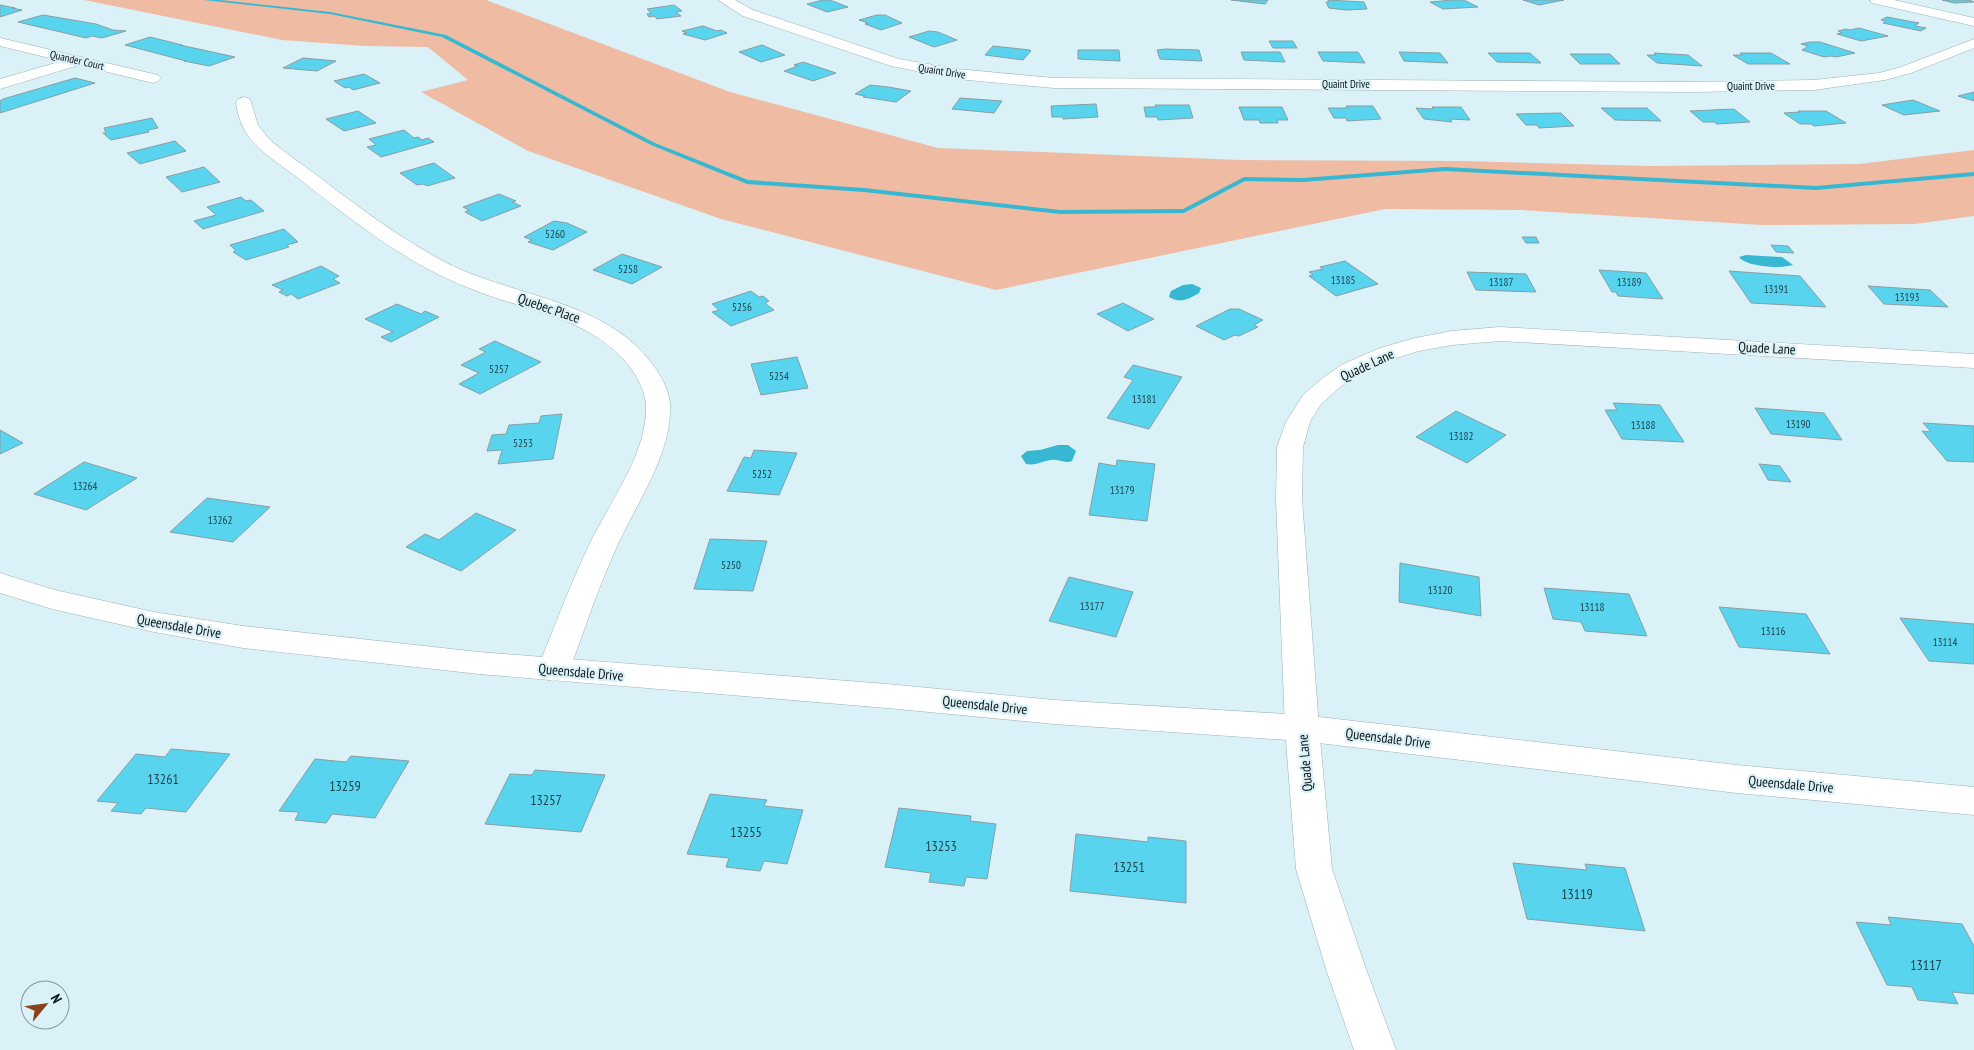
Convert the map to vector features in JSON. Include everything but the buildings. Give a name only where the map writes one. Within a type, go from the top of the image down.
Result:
[{"type":"street","name":"Quaint Drive","points":[[725,0],[748,13],[896,64],[957,74],[1054,82],[1814,86],[1880,77],[1906,70],[1974,42]]},
{"type":"street","points":[[1877,0],[1974,22]]},
{"type":"street","name":"Quander Court","points":[[0,42],[153,78]]},
{"type":"street","points":[[0,84],[78,60]]},
{"type":"street","name":"Quebec Place","points":[[244,102],[244,116],[249,129],[260,141],[334,198],[409,251],[465,278],[499,291],[560,309],[590,322],[616,339],[637,358],[652,382],[658,405],[656,429],[649,450],[603,545],[553,670]]},
{"type":"street","name":"Quade Lane","points":[[1375,1050],[1346,969],[1314,869],[1302,728],[1289,499],[1290,446],[1298,422],[1312,400],[1332,382],[1351,369],[1388,353],[1415,345],[1452,338],[1500,334],[1974,361]]},
{"type":"street","name":"Queensdale Drive","points":[[0,583],[52,599],[154,622],[243,637],[553,670],[887,696],[1054,712],[1302,728],[1737,779],[1974,800]]},
{"type":"shaded area","points":[[84,0],[486,0],[730,92],[938,148],[1240,160],[1461,161],[1651,166],[1859,164],[1974,150],[1974,216],[1915,224],[1762,225],[1522,210],[1385,209],[996,290],[721,219],[528,151],[421,92],[468,80],[428,47],[365,46],[282,40]]},
{"type":"water","points":[[1746,255],[1782,257],[1793,265],[1772,267],[1756,265],[1739,257]]},
{"type":"water","points":[[1192,284],[1201,288],[1199,293],[1188,299],[1181,300],[1169,297],[1171,291],[1183,285]]},
{"type":"water","points":[[1068,445],[1076,451],[1072,461],[1051,460],[1036,464],[1026,464],[1021,456],[1027,451]]},
{"type":"waterway","points":[[206,0],[330,13],[444,36],[653,144],[747,182],[864,190],[1060,212],[1184,211],[1244,179],[1303,180],[1445,169],[1816,188],[1974,174]]}]
